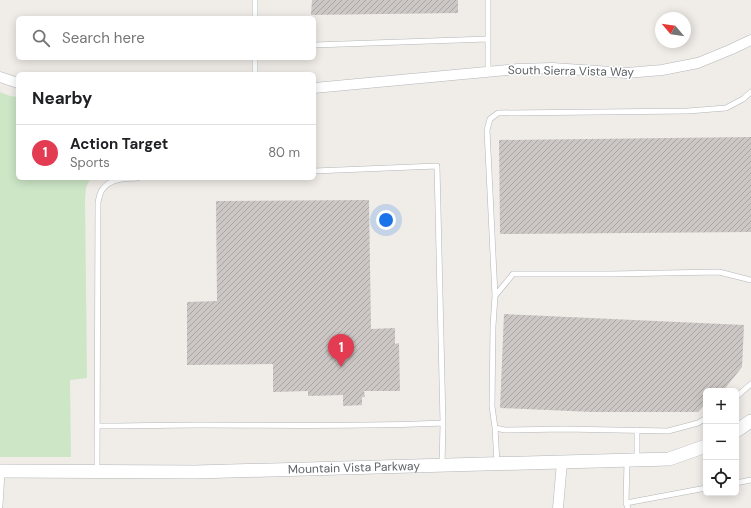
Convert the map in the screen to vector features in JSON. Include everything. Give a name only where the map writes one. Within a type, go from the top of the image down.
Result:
[{"type":"street","name":"South Sierra Vista Way","points":[[316,88],[518,68],[552,68],[627,73],[662,70],[698,63],[751,40]]},
{"type":"street","points":[[0,77],[16,82]]},
{"type":"street","points":[[739,429],[751,421]]},
{"type":"street","name":"Mountain Vista Parkway","points":[[1,471],[195,472],[669,459],[703,447]]},
{"type":"street","points":[[558,508],[562,462]]},
{"type":"lane","points":[[255,0],[255,16]]},
{"type":"lane","points":[[488,0],[488,71]]},
{"type":"lane","points":[[316,45],[488,39]]},
{"type":"lane","points":[[255,60],[255,72]]},
{"type":"lane","points":[[497,463],[492,406],[495,296],[487,130],[490,119],[498,113],[688,111],[726,108],[743,99],[751,92]]},
{"type":"lane","points":[[316,171],[438,166],[442,465]]},
{"type":"lane","points":[[97,472],[98,202],[102,190],[108,183],[116,180]]},
{"type":"lane","points":[[495,296],[513,274],[719,272],[751,280]]},
{"type":"lane","points":[[739,394],[751,384]]},
{"type":"lane","points":[[494,428],[505,430],[668,431],[698,423],[703,420]]},
{"type":"lane","points":[[98,426],[283,426],[442,423]]},
{"type":"lane","points":[[637,430],[627,506],[703,489]]},
{"type":"lane","points":[[0,506],[1,471]]},
{"type":"lane","points":[[739,482],[751,480]]},
{"type":"green space","points":[[0,92],[16,97],[16,180],[90,180],[86,187],[85,199],[87,378],[70,380],[71,457],[0,457]]},
{"type":"building","points":[[312,0],[458,0],[458,13],[311,15]]},
{"type":"building","points":[[751,137],[751,232],[500,234],[499,140]]},
{"type":"building","points":[[369,200],[371,329],[395,328],[395,344],[399,343],[400,391],[364,391],[365,397],[362,397],[362,405],[343,406],[343,395],[308,396],[308,391],[273,392],[273,364],[187,365],[187,302],[217,301],[216,201]]},
{"type":"building","points":[[504,314],[744,325],[742,367],[725,388],[703,388],[703,406],[698,412],[592,412],[500,408]]},
{"type":"place","name":"Action Target","points":[[341,367]]}]
